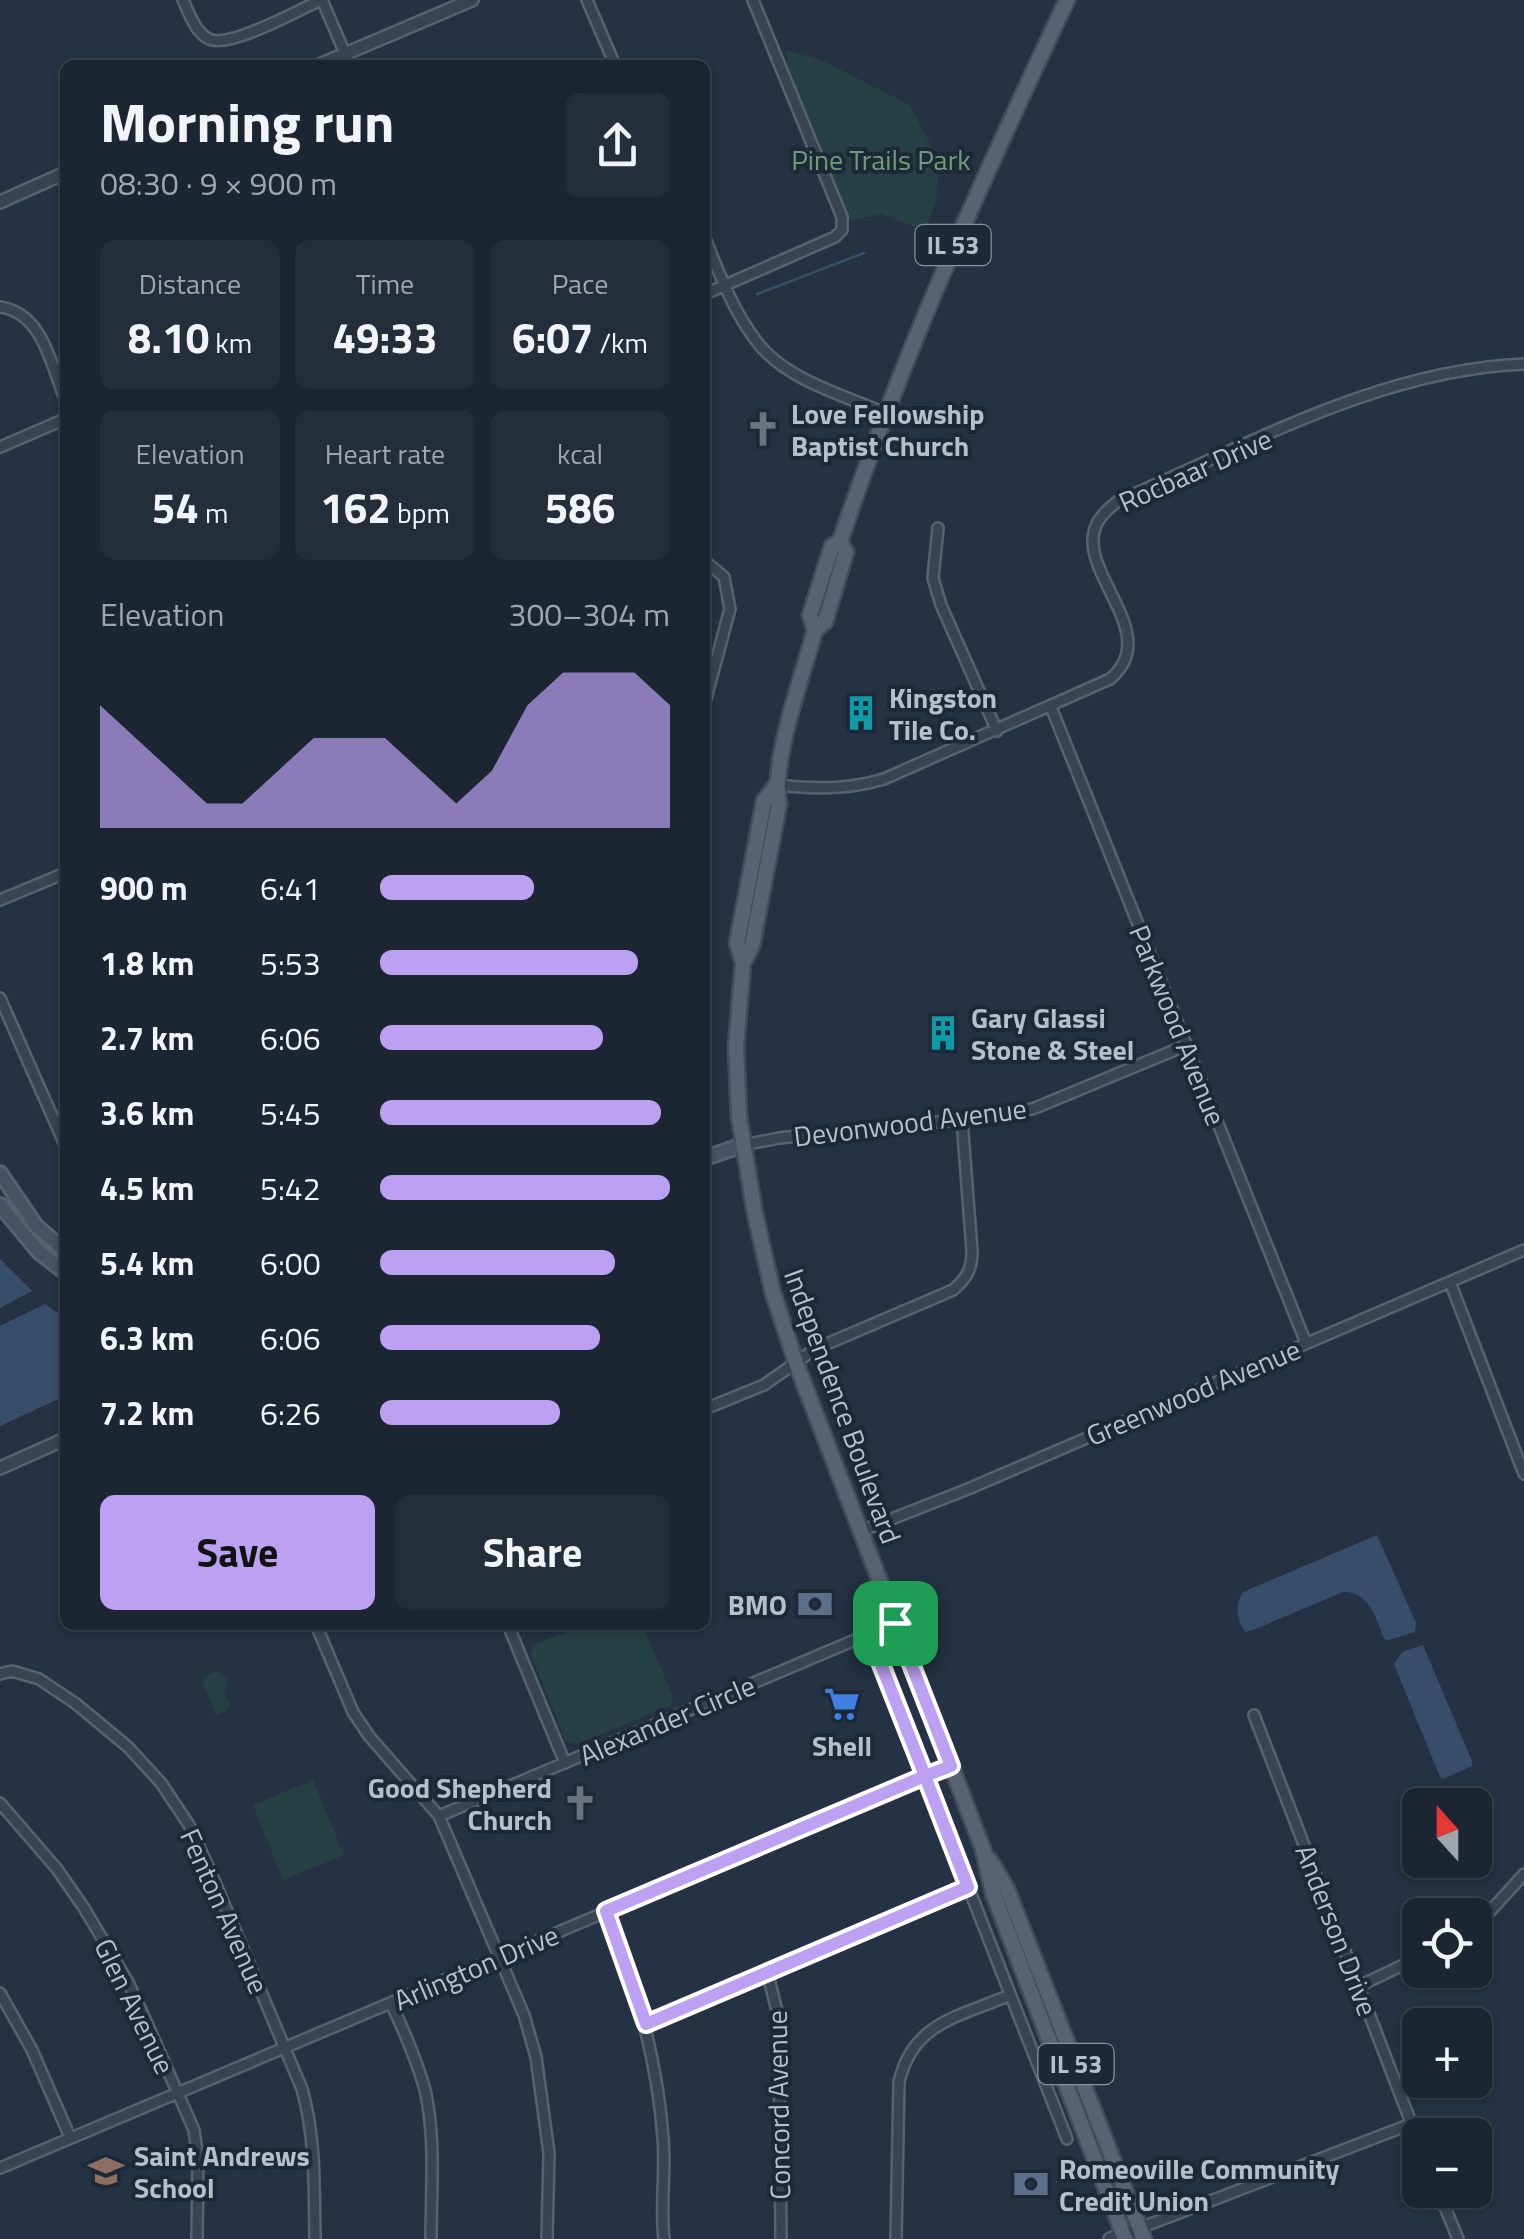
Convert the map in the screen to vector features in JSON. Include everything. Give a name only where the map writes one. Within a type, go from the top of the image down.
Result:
[{"type":"main road","name":"Independence Boulevard","points":[[1067,0],[962,223],[886,413],[840,542],[846,552],[825,622],[815,630],[776,786],[779,804],[752,946],[742,962],[736,1065],[743,1145],[765,1261],[796,1364],[983,1850],[993,1894],[1120,2237]]},
{"type":"main road","points":[[710,1156],[743,1145]]},
{"type":"main road","points":[[0,1173],[36,1226],[60,1247]]},
{"type":"main road","points":[[0,1205],[39,1252],[60,1268]]},
{"type":"main road","name":"Independence Boulevard","points":[[983,1850],[1007,1889],[1142,2233]]},
{"type":"street","points":[[183,0],[194,25],[210,40],[227,42],[321,0],[347,60],[472,0]]},
{"type":"street","points":[[587,0],[613,60]]},
{"type":"street","points":[[710,292],[836,237],[842,230],[842,217],[753,0]]},
{"type":"street","points":[[0,202],[60,175]]},
{"type":"street","points":[[710,251],[724,286],[758,344],[804,378],[886,413]]},
{"type":"street","points":[[9,294],[3,308],[24,316],[37,329],[60,386]]},
{"type":"street","name":"Rocbaar Drive","points":[[1052,708],[1110,679],[1119,672],[1129,650],[1127,630],[1096,554],[1093,534],[1103,514],[1118,501],[1369,392],[1422,376],[1476,366],[1524,364]]},
{"type":"street","points":[[0,447],[60,421]]},
{"type":"street","points":[[938,528],[932,578],[997,730]]},
{"type":"street","points":[[710,565],[724,578],[730,609],[710,683]]},
{"type":"street","points":[[776,786],[820,790],[884,780],[1052,708]]},
{"type":"street","name":"Parkwood Avenue","points":[[1052,708],[1306,1343]]},
{"type":"street","points":[[0,900],[60,874]]},
{"type":"street","points":[[0,998],[60,1135]]},
{"type":"street","name":"Devonwood Avenue","points":[[743,1145],[1010,1115],[1186,1045]]},
{"type":"street","points":[[710,1408],[764,1384],[814,1348],[954,1290],[964,1281],[972,1264],[972,1250],[962,1120]]},
{"type":"street","name":"Greenwood Avenue","points":[[861,1531],[1524,1250]]},
{"type":"street","points":[[1450,1282],[1524,1474]]},
{"type":"street","points":[[0,1468],[60,1441]]},
{"type":"street","name":"Alexander Circle","points":[[439,1816],[895,1623]]},
{"type":"street","points":[[318,1630],[353,1712],[439,1816],[524,2014],[536,2057],[549,2153],[547,2239]]},
{"type":"street","points":[[510,1630],[565,1762]]},
{"type":"street","points":[[869,1634],[1068,2139]]},
{"type":"street","name":"Fenton Avenue","points":[[0,1674],[12,1672],[38,1679],[76,1704],[128,1747],[161,1783],[189,1826],[302,2090],[310,2120],[315,2239]]},
{"type":"street","name":"Anderson Drive","points":[[1254,1715],[1409,2118]]},
{"type":"street","name":"Arlington Drive","points":[[0,2168],[951,1766]]},
{"type":"street","name":"Glen Avenue","points":[[0,1802],[57,1869],[128,1982],[194,2130],[198,2239]]},
{"type":"street","points":[[1492,1909],[1524,1874]]},
{"type":"street","points":[[646,2024],[968,1887]]},
{"type":"street","points":[[606,1911],[646,2024],[661,2110],[664,2239]]},
{"type":"street","points":[[1360,1986],[1402,1966]]},
{"type":"street","name":"Concord Avenue","points":[[767,1972],[779,2019],[781,2239]]},
{"type":"street","points":[[0,1993],[32,2050],[70,2137]]},
{"type":"street","points":[[896,2239],[900,2082],[904,2060],[916,2040],[937,2027],[1010,1995]]},
{"type":"street","points":[[390,2003],[413,2052],[426,2093],[432,2145],[431,2239]]},
{"type":"street","points":[[1120,2237],[1142,2233],[1402,2128]]},
{"type":"street","points":[[1445,2208],[1458,2239]]},
{"type":"green space","name":"Pine Trails Park","points":[[786,50],[823,61],[910,105],[939,161],[936,200],[926,231],[881,214],[850,221],[787,64]]},
{"type":"green space","points":[[570,1630],[645,1630],[673,1697],[670,1706],[577,1744],[566,1741],[530,1653],[536,1644]]},
{"type":"green space","points":[[217,1671],[228,1680],[224,1694],[230,1703],[228,1710],[216,1715],[203,1684],[205,1676]]},
{"type":"green space","points":[[313,1780],[344,1855],[283,1880],[253,1805]]},
{"type":"water","points":[[0,1259],[32,1291],[0,1308]]},
{"type":"water","points":[[45,1304],[60,1314],[60,1398],[0,1426],[0,1326]]},
{"type":"water","points":[[1377,1535],[1416,1623],[1415,1632],[1384,1639],[1365,1601],[1343,1592],[1253,1630],[1246,1632],[1243,1628],[1238,1607],[1243,1592]]},
{"type":"water","points":[[1423,1645],[1472,1761],[1472,1766],[1443,1779],[1394,1664],[1402,1652]]},
{"type":"waterway","points":[[757,294],[864,253]]},
{"type":"place","name":"Love Fellowship Baptist Church","points":[[763,429]]},
{"type":"place","name":"Kingston Tile Co.","points":[[861,713]]},
{"type":"place","name":"Gary Glassi Stone & Steel","points":[[943,1033]]},
{"type":"place","name":"BMO","points":[[815,1604]]},
{"type":"place","name":"Shell","points":[[842,1704]]},
{"type":"place","name":"Good Shepherd Church","points":[[580,1803]]},
{"type":"place","name":"Saint Andrews School","points":[[106,2171]]},
{"type":"place","name":"Romeoville Community Credit Union","points":[[1031,2184]]},
{"type":"route","points":[[895,1623],[869,1634],[925,1776],[606,1911],[646,2024],[968,1887],[925,1776],[951,1766],[895,1623]]}]
